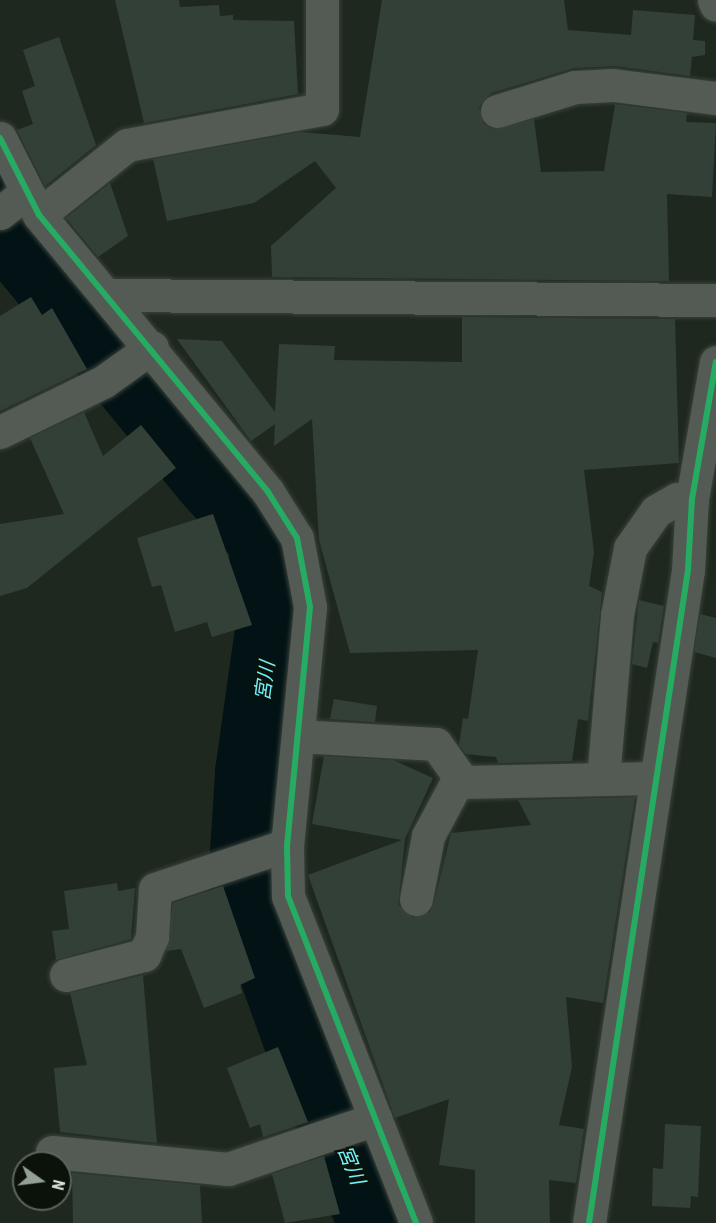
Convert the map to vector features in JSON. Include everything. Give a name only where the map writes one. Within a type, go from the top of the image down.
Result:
[{"type":"street","points":[[0,213],[33,204],[127,145],[322,110],[322,0]]},
{"type":"street","points":[[714,0],[716,5]]},
{"type":"street","points":[[497,111],[574,87],[613,85],[716,98]]},
{"type":"street","points":[[0,138],[33,204],[268,492],[297,538],[310,607],[287,845],[288,896],[416,1223]]},
{"type":"street","points":[[109,295],[716,300]]},
{"type":"street","points":[[0,432],[103,382],[152,347]]},
{"type":"street","points":[[590,1223],[688,570],[692,499],[716,362]]},
{"type":"street","points":[[603,779],[617,615],[630,548],[656,511],[677,499],[692,499]]},
{"type":"street","points":[[298,736],[436,744],[463,782],[656,778]]},
{"type":"street","points":[[416,899],[428,836],[459,778]]},
{"type":"street","points":[[66,975],[144,955],[152,937],[155,888],[287,845]]},
{"type":"street","points":[[72,1154],[228,1169],[376,1119]]},
{"type":"building","points":[[115,0],[179,0],[180,7],[219,5],[220,16],[233,15],[233,20],[294,21],[298,94],[144,123]]},
{"type":"building","points":[[382,0],[564,0],[568,30],[631,35],[633,10],[695,15],[693,40],[705,41],[705,55],[692,57],[690,76],[615,66],[574,68],[491,93],[479,107],[484,124],[493,129],[534,119],[541,172],[604,171],[615,104],[687,113],[686,122],[716,123],[712,197],[667,194],[669,281],[272,277],[271,246],[336,188],[315,161],[254,203],[167,221],[153,159],[300,132],[360,137]]},
{"type":"building","points":[[59,37],[96,145],[45,186],[17,130],[33,124],[22,91],[35,86],[23,50]]},
{"type":"building","points":[[110,183],[128,236],[98,257],[66,218]]},
{"type":"building","points":[[31,297],[42,315],[52,308],[87,369],[0,411],[0,316]]},
{"type":"building","points":[[462,317],[675,319],[679,463],[584,470],[594,552],[589,586],[602,592],[588,721],[578,719],[572,761],[498,763],[496,757],[466,754],[459,745],[463,718],[468,719],[478,650],[350,653],[319,540],[312,419],[274,446],[275,424],[251,441],[177,339],[222,341],[275,412],[279,344],[335,346],[334,360],[462,362]]},
{"type":"building","points":[[84,412],[103,456],[141,425],[176,468],[27,588],[0,596],[0,524],[64,514],[30,438]]},
{"type":"building","points":[[213,514],[252,625],[212,637],[207,622],[175,632],[161,585],[152,587],[137,538]]},
{"type":"building","points":[[639,600],[664,606],[658,643],[653,642],[647,668],[632,664]]},
{"type":"building","points":[[700,614],[716,618],[716,658],[694,652]]},
{"type":"building","points":[[334,699],[377,706],[375,722],[330,719]]},
{"type":"building","points":[[324,756],[393,760],[433,778],[405,839],[398,905],[413,917],[430,912],[451,833],[531,825],[518,800],[635,797],[603,1003],[566,997],[572,1067],[559,1125],[584,1129],[576,1183],[549,1180],[550,1223],[475,1223],[475,1170],[439,1165],[449,1099],[395,1118],[308,875],[402,840],[312,824]]},
{"type":"building","points":[[117,883],[118,891],[135,888],[131,939],[56,960],[52,931],[69,929],[64,891]]},
{"type":"building","points":[[223,886],[255,978],[240,985],[242,993],[204,1008],[181,949],[166,951],[173,903]]},
{"type":"building","points":[[143,975],[157,1143],[60,1132],[54,1068],[87,1065],[70,993]]},
{"type":"building","points":[[278,1047],[308,1122],[263,1137],[260,1124],[250,1128],[227,1068]]},
{"type":"building","points":[[665,1124],[701,1126],[698,1197],[691,1196],[690,1208],[652,1206],[653,1168],[663,1169]]},
{"type":"building","points":[[324,1156],[340,1214],[285,1223],[272,1174]]},
{"type":"building","points":[[72,1173],[200,1185],[202,1223],[73,1223]]},
{"type":"waterway","name":"宮川","points":[[0,210],[8,232],[210,478],[265,538],[272,630],[252,773],[245,885],[303,1047],[375,1223]]},
{"type":"cycle path","points":[[0,138],[39,215],[268,492],[297,538],[310,607],[287,845],[288,896],[416,1223]]},
{"type":"cycle path","points":[[589,1223],[688,570],[692,499],[716,362]]}]
